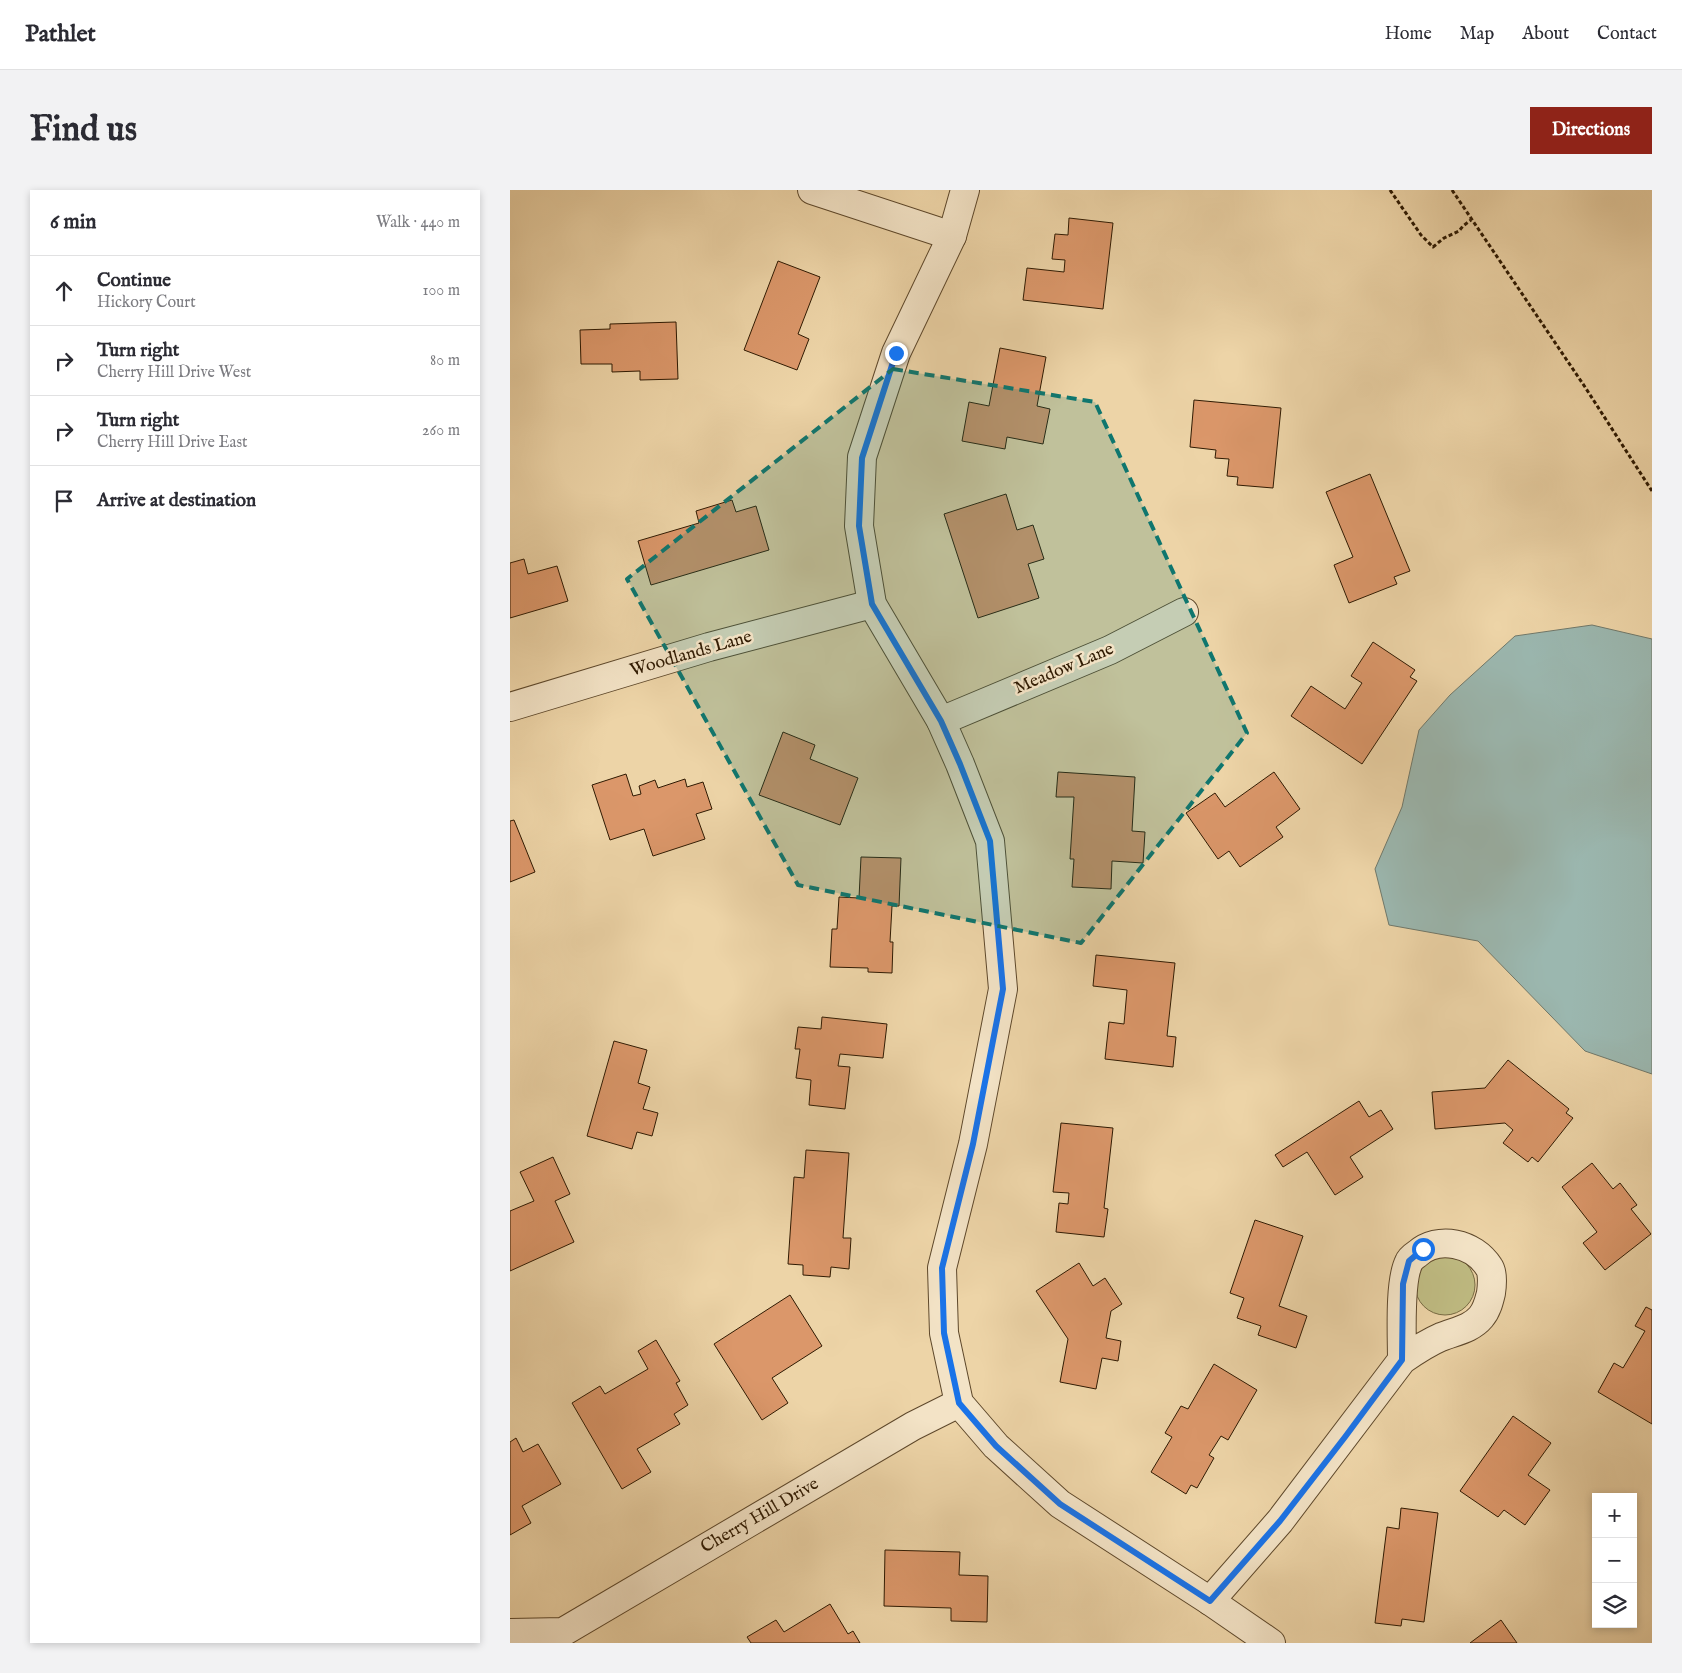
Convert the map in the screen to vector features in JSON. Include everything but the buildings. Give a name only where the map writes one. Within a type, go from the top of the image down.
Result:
[{"type":"street","points":[[812,190],[952,236]]},
{"type":"street","points":[[965,190],[952,236],[896,353],[862,458],[859,526],[872,604],[941,721],[990,841],[1003,989],[973,1144],[942,1268],[944,1333],[959,1403],[996,1446],[1060,1504],[1210,1601],[1271,1643]]},
{"type":"street","name":"Woodlands Lane","points":[[510,707],[708,647],[872,604]]},
{"type":"street","name":"Meadow Lane","points":[[941,721],[1110,650],[1184,612]]},
{"type":"street","points":[[1210,1601],[1280,1521],[1402,1360]]},
{"type":"street","name":"Cherry Hill Drive","points":[[510,1633],[560,1638],[905,1431],[959,1403]]},
{"type":"path","points":[[1390,190],[1420,235],[1433,247],[1444,238],[1459,231],[1471,220]]},
{"type":"path","points":[[1452,190],[1652,490]]},
{"type":"highlighted area","points":[[893,369],[1095,402],[1247,733],[1081,943],[798,885],[627,579]]},
{"type":"shaded area","points":[[1439,1255],[1451,1255],[1462,1260],[1470,1268],[1475,1279],[1473,1297],[1462,1310],[1451,1315],[1439,1315],[1428,1310],[1420,1302],[1415,1291],[1415,1279],[1420,1268],[1428,1260]]},
{"type":"water","points":[[1592,625],[1652,639],[1652,1074],[1585,1051],[1478,941],[1389,925],[1375,869],[1402,807],[1419,730],[1450,695],[1515,636]]},
{"type":"route","points":[[896,353],[862,458],[859,526],[872,604],[930,699],[941,721],[990,841],[1003,989],[973,1144],[942,1268],[944,1333],[959,1403],[996,1446],[1060,1504],[1210,1601],[1280,1521],[1402,1360],[1403,1284],[1409,1261],[1423,1249]]}]
